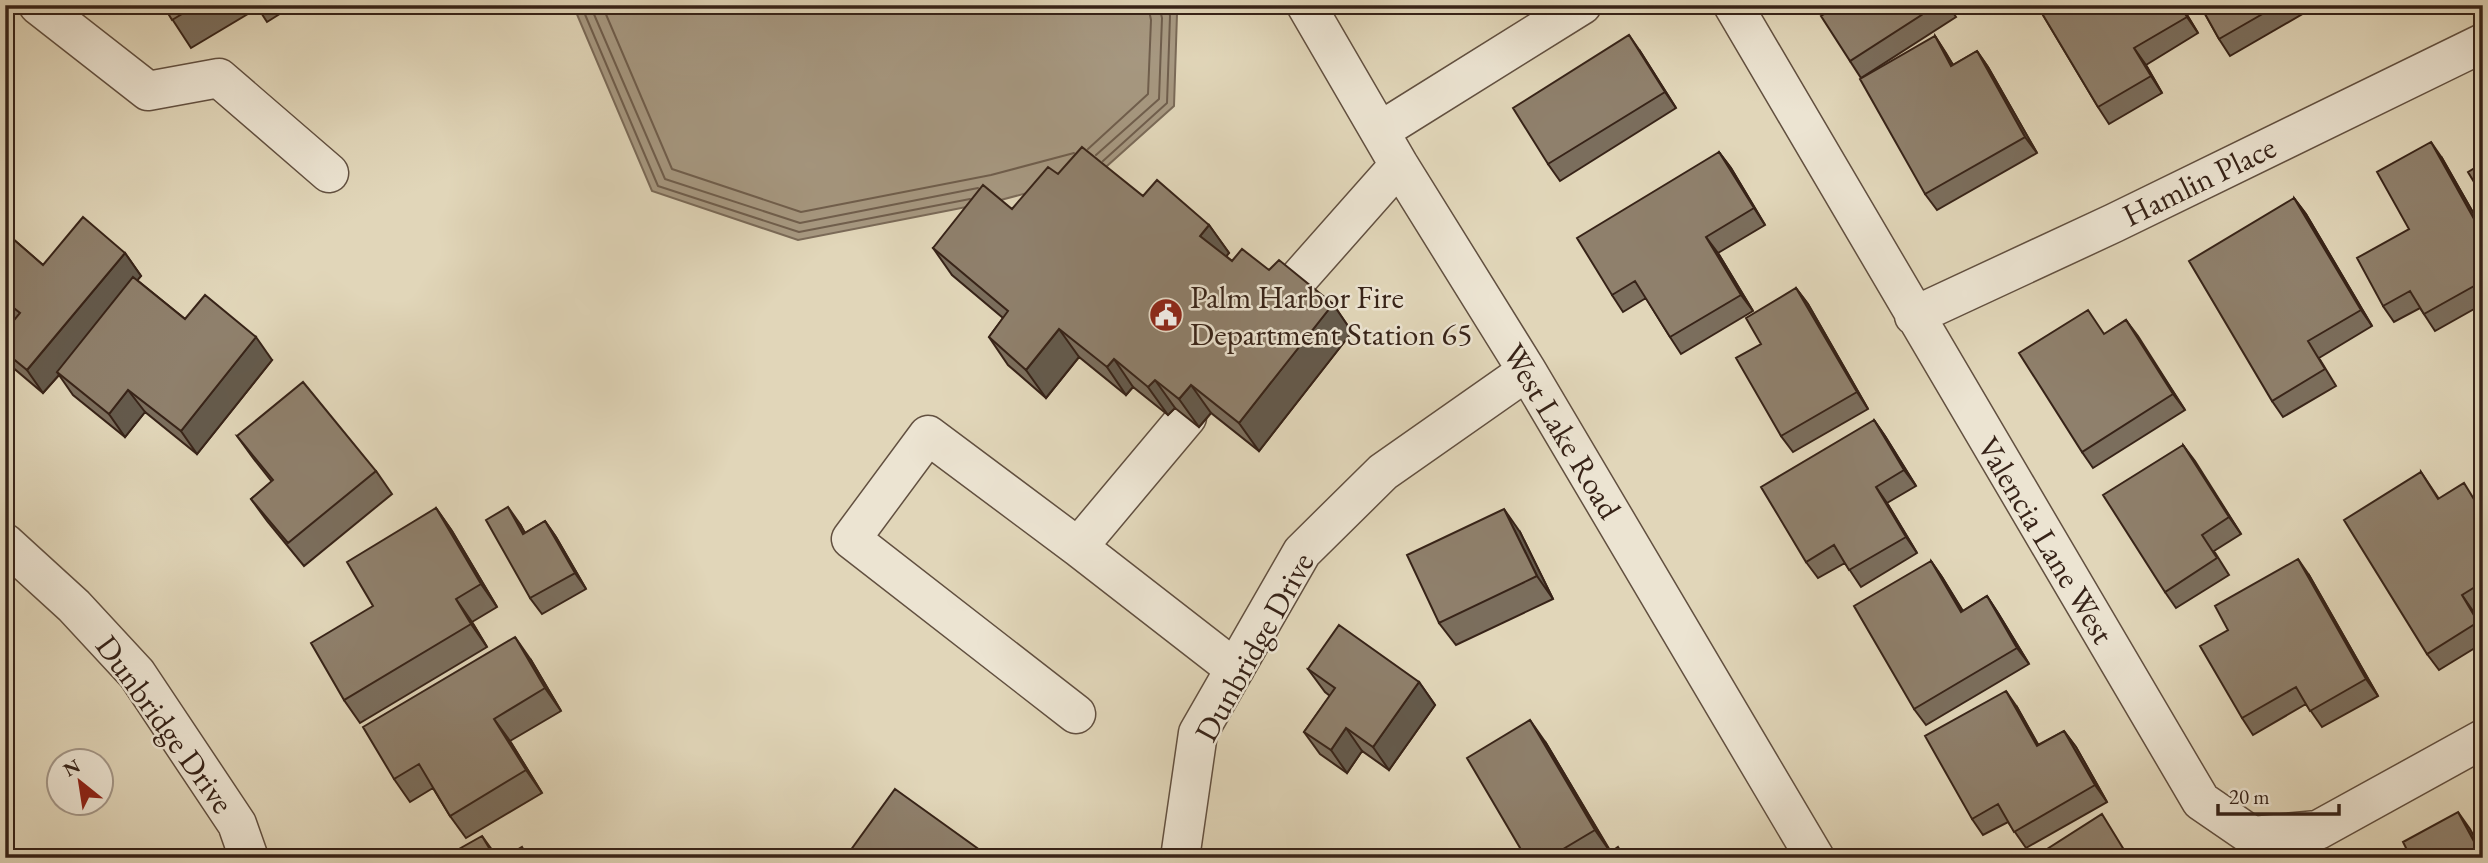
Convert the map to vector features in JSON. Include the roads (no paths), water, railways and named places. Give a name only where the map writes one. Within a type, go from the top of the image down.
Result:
[{"type":"street","points":[[38,5],[148,91],[219,78],[329,173]]},
{"type":"street","name":"West Lake Road","points":[[1306,5],[1399,165],[1527,371],[1815,858]]},
{"type":"street","points":[[1380,131],[1582,5]]},
{"type":"street","name":"Valencia Lane West","points":[[1733,5],[2201,801],[2252,835],[2318,830],[2483,739]]},
{"type":"street","name":"Hamlin Place","points":[[1914,316],[2114,223],[2483,43]]},
{"type":"street","points":[[1284,295],[1399,165]]},
{"type":"street","name":"Dunbridge Drive","points":[[1180,858],[1198,733],[1302,552],[1383,472],[1527,371]]},
{"type":"street","points":[[1078,547],[1187,417]]},
{"type":"street","points":[[1076,714],[851,539],[928,435],[1235,669]]},
{"type":"street","name":"Dunbridge Drive","points":[[5,542],[75,606],[137,674],[237,824],[249,858]]},
{"type":"water","points":[[573,5],[1174,5],[1177,14],[1174,106],[1098,174],[997,201],[798,240],[652,191]]},
{"type":"place","name":"Palm Harbor Fire Department Station 65","points":[[1166,315]]}]
